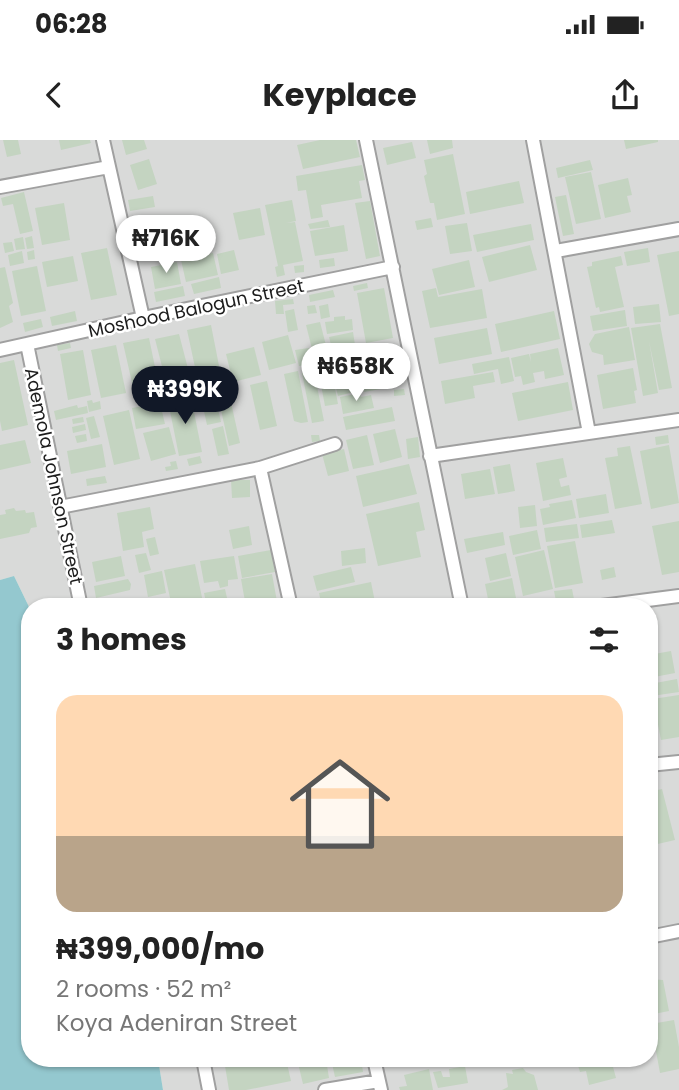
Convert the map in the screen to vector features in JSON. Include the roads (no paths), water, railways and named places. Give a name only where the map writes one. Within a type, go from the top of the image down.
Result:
[{"type":"street","points":[[103,140],[143,318]]},
{"type":"street","points":[[366,140],[460,598]]},
{"type":"street","points":[[533,140],[589,433]]},
{"type":"street","points":[[0,187],[109,167]]},
{"type":"street","points":[[556,251],[679,229]]},
{"type":"street","name":"Moshood Balogun Street","points":[[0,350],[143,318],[393,268]]},
{"type":"street","name":"Ademola Johnson Street","points":[[27,344],[79,598]]},
{"type":"street","points":[[430,456],[679,419]]},
{"type":"street","points":[[60,507],[260,468],[335,444]]},
{"type":"street","points":[[260,468],[289,598]]},
{"type":"street","points":[[658,599],[679,596]]},
{"type":"street","points":[[658,764],[679,762]]},
{"type":"street","points":[[658,936],[679,932]]},
{"type":"street","points":[[205,1067],[209,1090]]},
{"type":"street","points":[[325,1090],[380,1085],[376,1067]]}]
